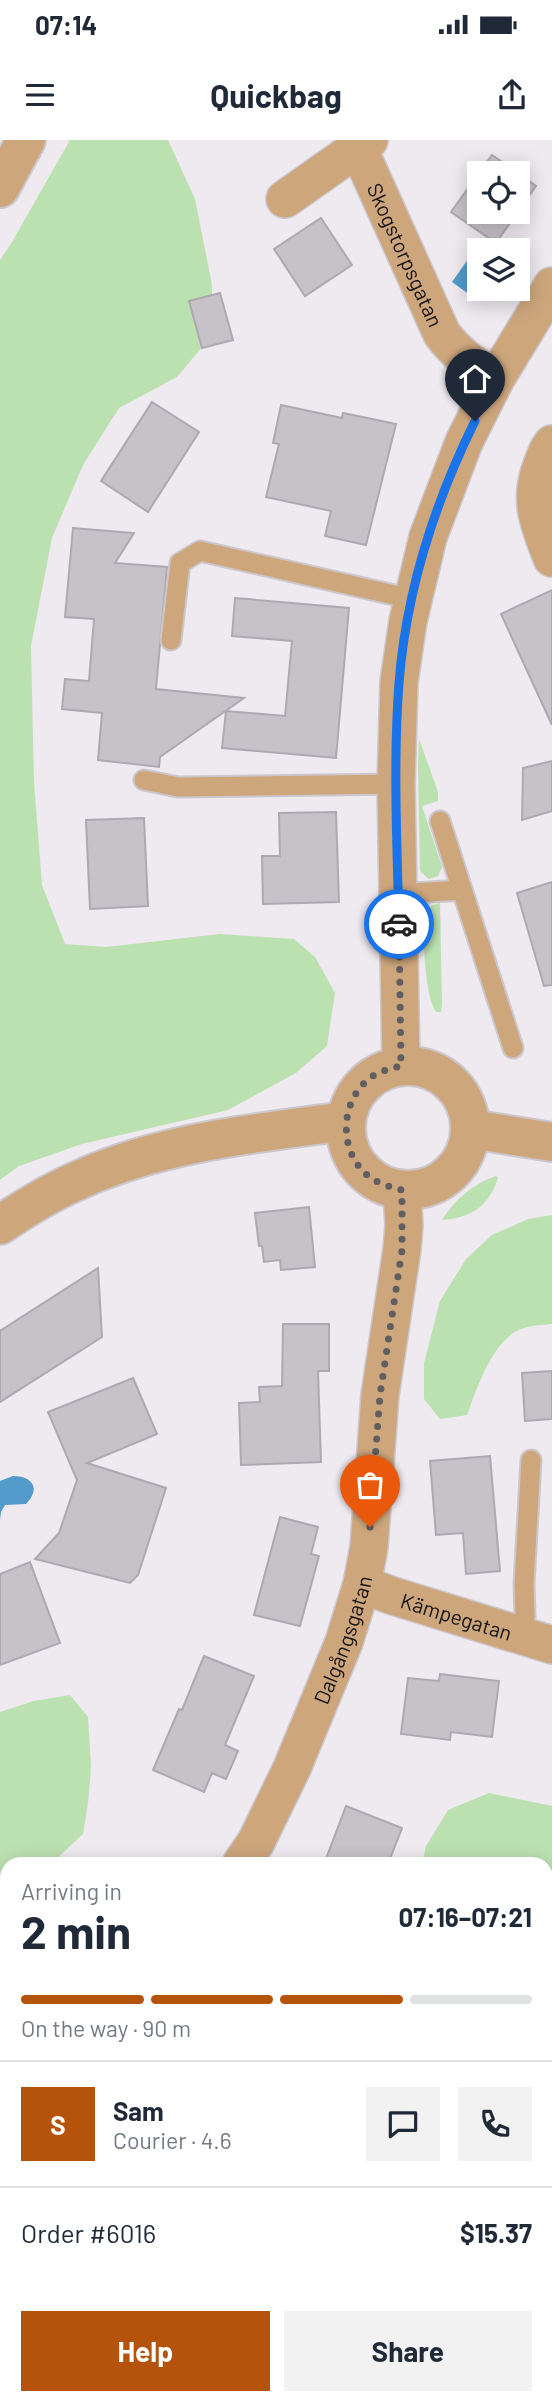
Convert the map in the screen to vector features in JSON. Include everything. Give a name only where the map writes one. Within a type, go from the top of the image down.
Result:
[{"type":"street","points":[[0,188],[26,140]]},
{"type":"street","points":[[285,199],[363,145]]},
{"type":"street","name":"Skogstorpsgatan","points":[[363,145],[365,163],[442,334],[467,361],[495,380]]},
{"type":"street","points":[[401,1066],[396,784],[399,682],[412,599],[428,537],[464,442],[495,380],[552,286]]},
{"type":"street","points":[[552,444],[540,471],[534,499],[537,518],[552,558]]},
{"type":"street","points":[[401,1066],[419,1066],[436,1071],[461,1095],[469,1112],[471,1129],[464,1154],[450,1174],[436,1184],[419,1189],[402,1190],[383,1185],[366,1174],[354,1159],[347,1141],[346,1121],[350,1104],[358,1090],[370,1078],[384,1070],[401,1066]]},
{"type":"street","points":[[0,1225],[31,1204],[80,1179],[132,1160],[185,1146],[268,1130],[346,1121]]},
{"type":"street","points":[[471,1129],[552,1142]]},
{"type":"street","name":"Dalgångsgatan","points":[[246,1857],[256,1842],[292,1768],[344,1642],[362,1584],[369,1547],[380,1395],[402,1250],[402,1190]]},
{"type":"street","name":"Kämpegatan","points":[[362,1584],[536,1639]]},
{"type":"lane","points":[[171,640],[180,564],[200,551],[412,599]]},
{"type":"lane","points":[[144,780],[178,787],[396,784]]},
{"type":"lane","points":[[440,821],[513,1048]]},
{"type":"lane","points":[[398,894],[462,890]]},
{"type":"lane","points":[[531,1460],[524,1584],[525,1617],[536,1639]]},
{"type":"green space","points":[[70,140],[168,140],[195,199],[212,285],[212,335],[177,377],[119,408],[83,465],[52,538],[31,646],[34,782],[42,885],[65,944],[106,947],[220,934],[294,939],[315,957],[335,993],[327,1046],[296,1073],[228,1110],[82,1144],[19,1166],[0,1180],[0,260]]},
{"type":"green space","points":[[419,739],[438,792],[438,801],[422,806],[442,867],[438,876],[429,879],[420,868]]},
{"type":"green space","points":[[440,903],[442,1004],[441,1012],[436,1012],[427,980],[423,917],[429,907]]},
{"type":"green space","points":[[496,1176],[498,1178],[490,1196],[478,1209],[462,1217],[442,1220],[465,1193]]},
{"type":"green space","points":[[552,1215],[552,1324],[527,1327],[513,1333],[488,1364],[467,1415],[440,1419],[424,1399],[424,1363],[440,1301],[466,1259],[492,1235],[528,1219]]},
{"type":"green space","points":[[70,1695],[88,1717],[91,1768],[83,1834],[58,1857],[0,1857],[0,1712],[34,1701]]},
{"type":"green space","points":[[489,1793],[552,1806],[552,1857],[424,1857],[426,1846],[448,1810]]},
{"type":"water","points":[[467,261],[467,293],[452,282]]},
{"type":"water","points":[[13,1476],[30,1481],[33,1484],[33,1493],[26,1504],[5,1505],[0,1520],[0,1481]]},
{"type":"building","points":[[492,155],[501,161],[488,161]]},
{"type":"building","points":[[530,182],[536,186],[530,195]]},
{"type":"building","points":[[467,190],[467,223],[451,212]]},
{"type":"building","points":[[321,218],[352,265],[305,296],[274,249]]},
{"type":"building","points":[[468,224],[509,224],[500,238],[489,238]]},
{"type":"building","points":[[220,293],[233,340],[202,348],[189,301]]},
{"type":"building","points":[[152,402],[199,432],[148,512],[101,481]]},
{"type":"building","points":[[281,405],[342,418],[343,413],[396,424],[366,545],[325,536],[331,511],[266,497],[279,444],[273,443]]},
{"type":"building","points":[[73,528],[134,533],[115,563],[167,567],[156,689],[244,698],[160,757],[159,767],[98,760],[102,713],[62,709],[65,679],[89,681],[94,619],[65,617]]},
{"type":"building","points":[[552,590],[552,725],[501,614]]},
{"type":"building","points":[[235,598],[349,608],[336,758],[222,748],[226,711],[285,716],[292,641],[232,636]]},
{"type":"building","points":[[552,761],[552,811],[522,820],[523,768]]},
{"type":"building","points":[[336,812],[339,902],[263,904],[262,856],[280,856],[279,813]]},
{"type":"building","points":[[144,818],[148,906],[90,909],[86,820]]},
{"type":"building","points":[[552,882],[552,985],[544,986],[517,893]]},
{"type":"building","points":[[309,1207],[315,1267],[281,1270],[280,1260],[264,1262],[255,1213]]},
{"type":"building","points":[[98,1268],[102,1337],[0,1402],[0,1331]]},
{"type":"building","points":[[283,1324],[329,1324],[329,1371],[318,1371],[321,1462],[241,1465],[239,1403],[260,1402],[259,1387],[282,1386]]},
{"type":"building","points":[[552,1371],[552,1419],[525,1421],[522,1373]]},
{"type":"building","points":[[133,1378],[157,1434],[87,1463],[166,1488],[138,1575],[130,1583],[35,1559],[59,1533],[77,1480],[48,1412]]},
{"type":"building","points":[[490,1456],[500,1571],[466,1574],[463,1533],[436,1535],[430,1461]]},
{"type":"building","points":[[280,1517],[318,1527],[311,1554],[319,1556],[300,1626],[254,1615]]},
{"type":"building","points":[[30,1562],[60,1643],[0,1665],[0,1574]]},
{"type":"building","points":[[204,1656],[254,1676],[225,1745],[238,1751],[226,1779],[212,1773],[204,1792],[153,1770]]},
{"type":"building","points":[[440,1674],[499,1681],[492,1737],[451,1732],[450,1740],[401,1734],[408,1678],[439,1681]]},
{"type":"building","points":[[346,1806],[402,1828],[391,1857],[327,1857]]},
{"type":"way so far","points":[[370,1527],[380,1395],[402,1250],[402,1190],[383,1185],[366,1174],[354,1159],[347,1141],[346,1121],[350,1104],[358,1090],[370,1078],[384,1070],[401,1066],[399,924]]},
{"type":"route","points":[[399,924],[396,764],[399,682],[404,644],[428,537],[464,442],[475,421]]}]
